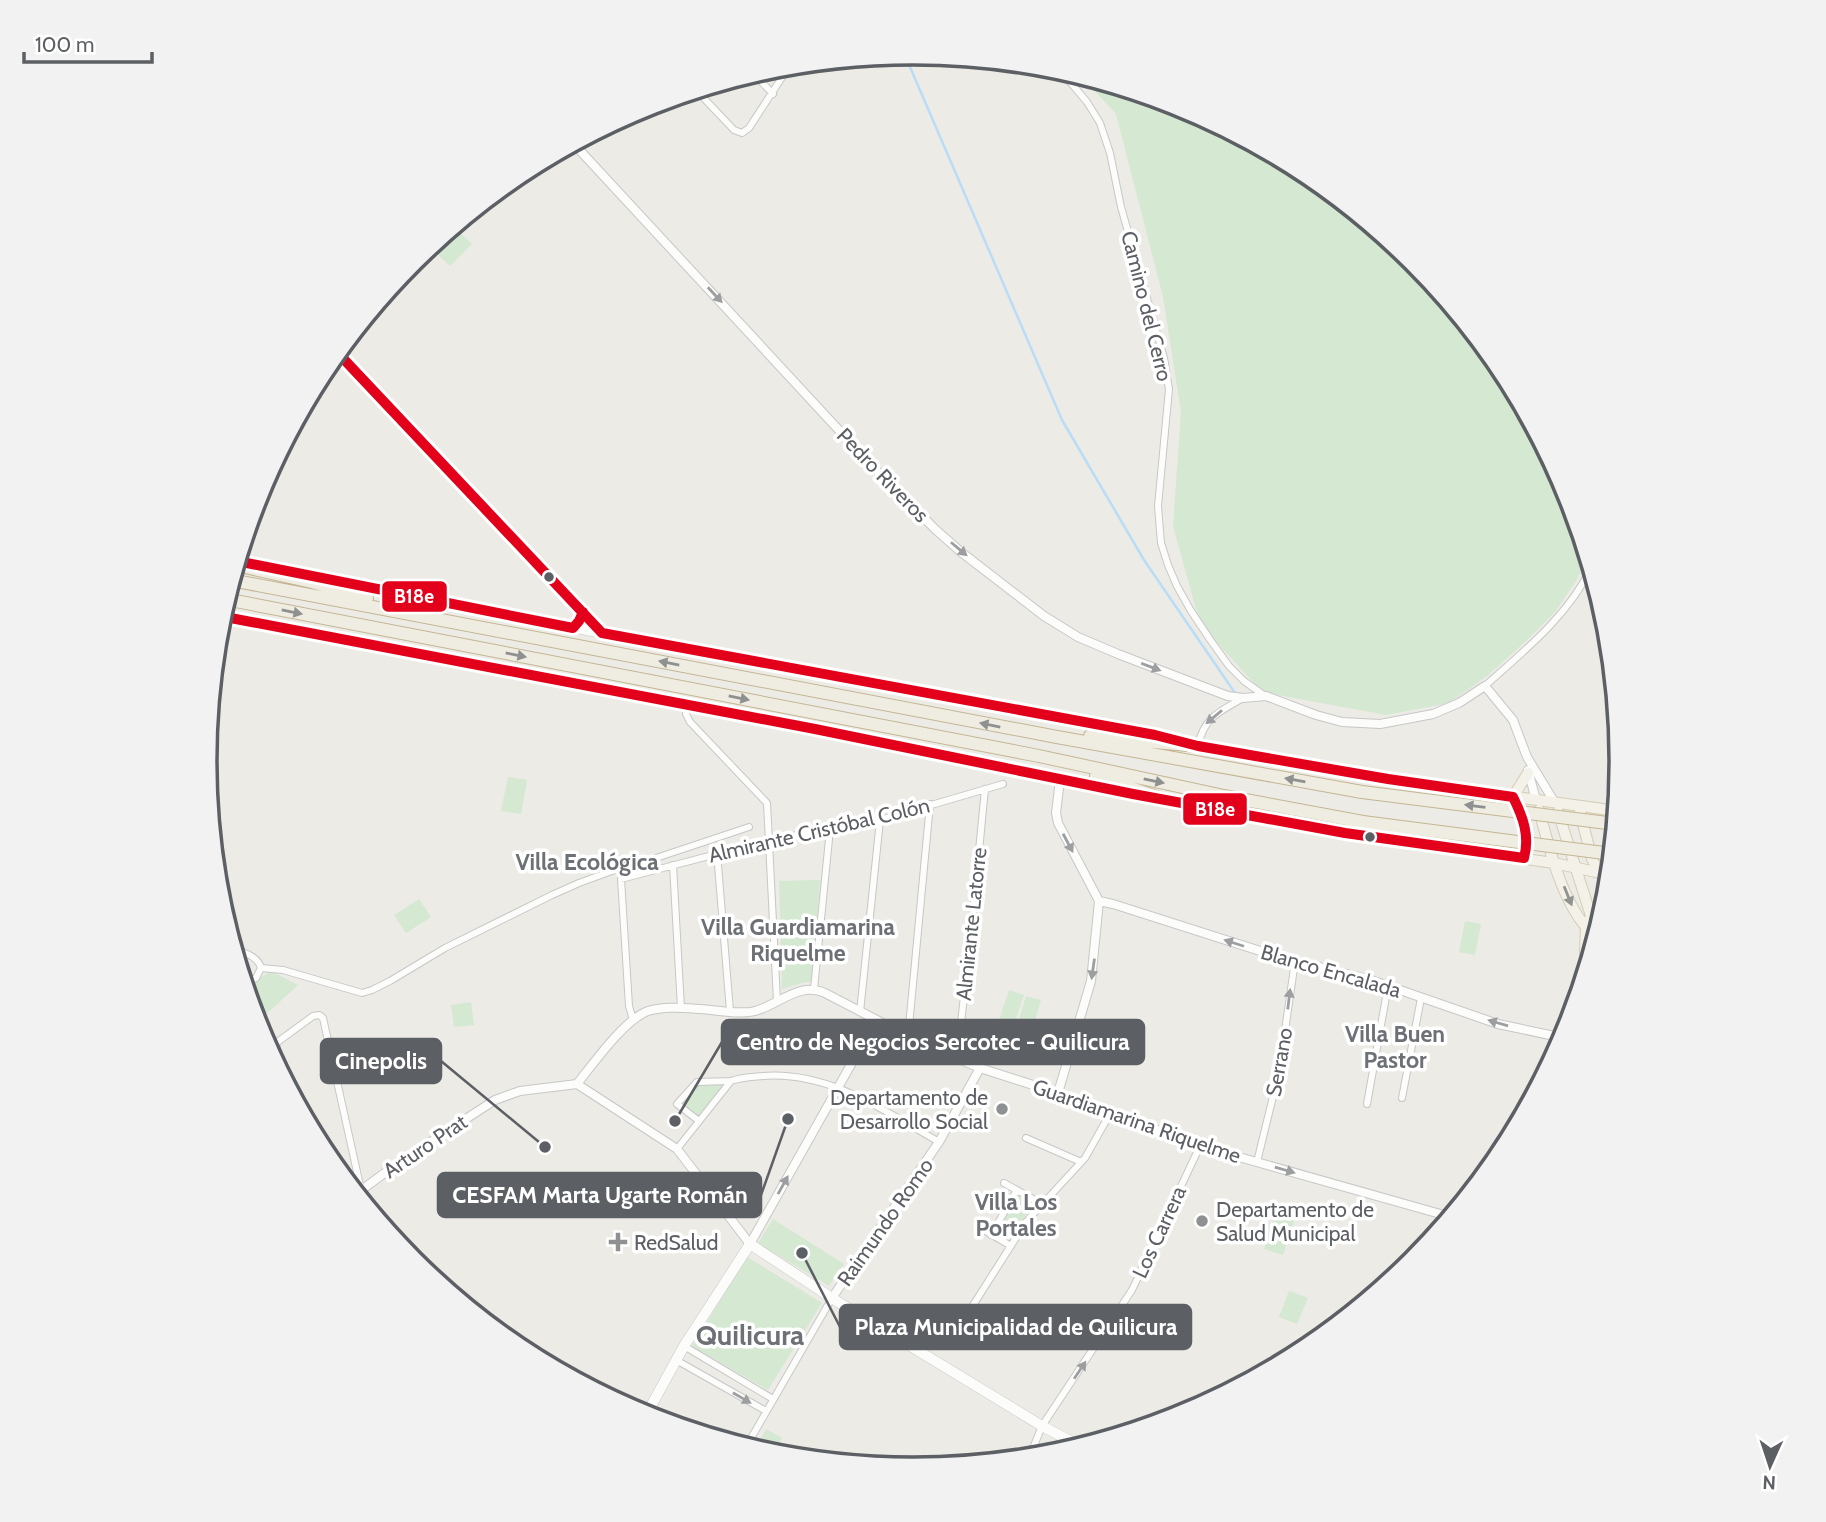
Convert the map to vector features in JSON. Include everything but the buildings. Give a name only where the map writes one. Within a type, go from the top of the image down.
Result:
[{"type":"highway","points":[[245,565],[333,587],[424,615]]},
{"type":"highway","points":[[240,582],[1057,737],[1362,792],[1606,823]]},
{"type":"highway","points":[[235,601],[1039,756],[1224,796],[1363,822],[1603,853]]},
{"type":"highway","points":[[1057,737],[1122,738],[1198,746]]},
{"type":"highway","points":[[1039,756],[1160,798]]},
{"type":"main road","points":[[245,565],[1154,735],[1198,746],[1402,781],[1608,810]]},
{"type":"main road","points":[[232,618],[815,729],[1060,780],[1345,833],[1524,858],[1600,873]]},
{"type":"main road","points":[[1513,797],[1528,773]]},
{"type":"main road","points":[[1513,797],[1520,811],[1528,843],[1524,858]]},
{"type":"main road","points":[[1536,800],[1554,863],[1575,914],[1587,925]]},
{"type":"main road","points":[[1556,803],[1576,869],[1587,925],[1586,940]]},
{"type":"main road","points":[[1580,806],[1581,821],[1592,859],[1600,869]]},
{"type":"main road","points":[[1587,925],[1591,919]]},
{"type":"main road","points":[[651,1406],[684,1346],[750,1244],[832,1298],[1068,1440]]},
{"type":"street","points":[[703,98],[734,130],[741,133],[749,128],[783,77]]},
{"type":"street","points":[[761,82],[773,94]]},
{"type":"street","name":"Camino del Cerro","points":[[1071,83],[1100,123],[1164,358],[1169,389],[1158,506],[1161,543],[1177,586],[1211,641],[1244,681],[1266,696]]},
{"type":"street","name":"Pedro Riveros","points":[[579,151],[874,468],[936,530],[1000,583],[1044,616],[1078,636],[1118,654],[1228,696],[1266,696]]},
{"type":"street","points":[[344,360],[602,633]]},
{"type":"street","points":[[1266,696],[1329,719],[1356,724],[1380,724],[1442,711],[1460,703],[1485,686],[1530,646],[1555,620],[1585,579]]},
{"type":"street","points":[[573,628],[583,612]]},
{"type":"street","points":[[1485,686],[1513,720],[1527,757],[1556,803]]},
{"type":"street","points":[[1198,746],[1202,730],[1208,721],[1243,698]]},
{"type":"street","points":[[686,704],[686,714],[690,722],[767,803],[777,1002]]},
{"type":"street","points":[[1527,757],[1528,773],[1536,800]]},
{"type":"street","points":[[1058,1093],[1091,981],[1099,901],[1058,823],[1056,813],[1060,780]]},
{"type":"street","name":"Almirante Cristóbal Colón","points":[[633,1020],[629,1006],[621,879],[769,840],[880,820],[1003,784]]},
{"type":"street","name":"Almirante Latorre","points":[[957,1059],[985,789]]},
{"type":"street","points":[[908,1037],[930,804]]},
{"type":"street","points":[[860,1012],[880,820]]},
{"type":"street","points":[[261,968],[283,970],[362,993],[390,981],[445,948],[552,895],[615,870],[749,827]]},
{"type":"street","points":[[830,829],[814,989],[802,990],[753,1011],[681,1008],[650,1010],[633,1020],[577,1084],[677,1149],[750,1244],[876,1020]]},
{"type":"street","points":[[717,853],[730,1011]]},
{"type":"street","points":[[635,865],[636,874]]},
{"type":"street","points":[[673,865],[681,1008]]},
{"type":"street","name":"Blanco Encalada","points":[[1099,901],[1295,961],[1343,972],[1498,1024],[1552,1035]]},
{"type":"street","points":[[244,953],[255,958],[261,968],[252,980]]},
{"type":"street","name":"Serrano","points":[[1257,1162],[1279,1072],[1295,961]]},
{"type":"street","points":[[1367,1104],[1388,986]]},
{"type":"street","name":"Guardiamarina Riquelme","points":[[814,989],[908,1037],[980,1068],[1058,1093],[1200,1146],[1441,1214]]},
{"type":"street","points":[[1402,1098],[1421,998]]},
{"type":"street","points":[[277,1042],[313,1016],[319,1015],[324,1020],[356,1178]]},
{"type":"street","name":"Raimundo Romo","points":[[751,1438],[832,1298],[939,1142],[980,1068]]},
{"type":"street","points":[[699,1121],[677,1104],[699,1081],[731,1081],[745,1077],[780,1075],[803,1077],[838,1087],[939,1142]]},
{"type":"street","points":[[677,1149],[731,1081]]},
{"type":"street","name":"Arturo Prat","points":[[364,1189],[495,1100],[520,1091],[577,1084]]},
{"type":"street","points":[[970,1310],[1026,1222],[1081,1162],[1111,1112]]},
{"type":"street","points":[[1026,1138],[1081,1162]]},
{"type":"street","name":"Los Carrera","points":[[1033,1446],[1042,1426],[1132,1290],[1200,1146]]},
{"type":"street","points":[[1004,1184],[1042,1204]]},
{"type":"street","points":[[1011,1246],[989,1233],[1017,1190]]},
{"type":"street","points":[[684,1346],[773,1399]]},
{"type":"street","points":[[676,1360],[766,1411]]},
{"type":"street","points":[[723,1387],[731,1374]]},
{"type":"green space","points":[[1092,88],[1179,118],[1221,137],[1300,182],[1337,209],[1405,269],[1436,302],[1492,374],[1516,413],[1556,495],[1582,569],[1555,612],[1487,676],[1449,703],[1386,715],[1262,692],[1200,624],[1173,526],[1181,412],[1163,297],[1116,114]]},
{"type":"green space","points":[[460,233],[472,244],[450,266],[437,254]]},
{"type":"green space","points":[[508,777],[527,780],[521,814],[501,811]]},
{"type":"green space","points":[[820,880],[812,982],[782,989],[779,881]]},
{"type":"green space","points":[[419,899],[431,917],[406,933],[394,915]]},
{"type":"green space","points":[[1465,921],[1481,924],[1475,955],[1459,952]]},
{"type":"green space","points":[[271,971],[298,985],[265,1015],[253,983]]},
{"type":"green space","points":[[1009,990],[1024,995],[1014,1025],[999,1020]]},
{"type":"green space","points":[[1026,996],[1041,1000],[1032,1030],[1017,1026]]},
{"type":"green space","points":[[471,1002],[474,1025],[454,1027],[451,1005]]},
{"type":"green space","points":[[724,1084],[698,1116],[682,1103],[697,1086]]},
{"type":"green space","points":[[1019,1195],[1033,1203],[1011,1238],[998,1229]]},
{"type":"green space","points":[[1275,1215],[1294,1221],[1283,1255],[1264,1249]]},
{"type":"green space","points":[[773,1219],[844,1264],[829,1286],[758,1243]]},
{"type":"green space","points":[[747,1257],[822,1303],[768,1390],[692,1346]]},
{"type":"green space","points":[[1289,1291],[1308,1298],[1297,1324],[1279,1317]]},
{"type":"green space","points":[[766,1429],[782,1438],[778,1444],[760,1440]]},
{"type":"waterway","points":[[909,65],[1062,420],[1144,560],[1235,693]]},
{"type":"transit line","name":"B18e","points":[[232,618],[815,729],[1133,794],[1345,833],[1524,858],[1525,827],[1513,797],[1388,779],[1198,746],[1155,735],[602,633],[344,360]]},
{"type":"transit line","name":"B18e","points":[[246,563],[573,628],[583,612]]},
{"type":"place","name":"Departamento de Desarrollo Social","points":[[1002,1109]]},
{"type":"place","name":"CESFAM Marta Ugarte Román","points":[[788,1119]]},
{"type":"place","name":"Centro de Negocios Sercotec - Quilicura","points":[[675,1121]]},
{"type":"place","name":"Cinepolis","points":[[545,1147]]},
{"type":"place","name":"Departamento de Salud Municipal","points":[[1202,1221]]},
{"type":"place","name":"RedSalud","points":[[618,1242]]},
{"type":"place","name":"Plaza Municipalidad de Quilicura","points":[[802,1253]]},
{"type":"district","name":"Villa Ecológica","points":[[587,862]]},
{"type":"district","name":"Villa Guardiamarina Riquelme","points":[[798,940]]},
{"type":"district","name":"Villa Buen Pastor","points":[[1395,1047]]},
{"type":"district","name":"Villa Los Portales","points":[[1016,1215]]},
{"type":"district","name":"Quilicura","points":[[750,1335]]}]
